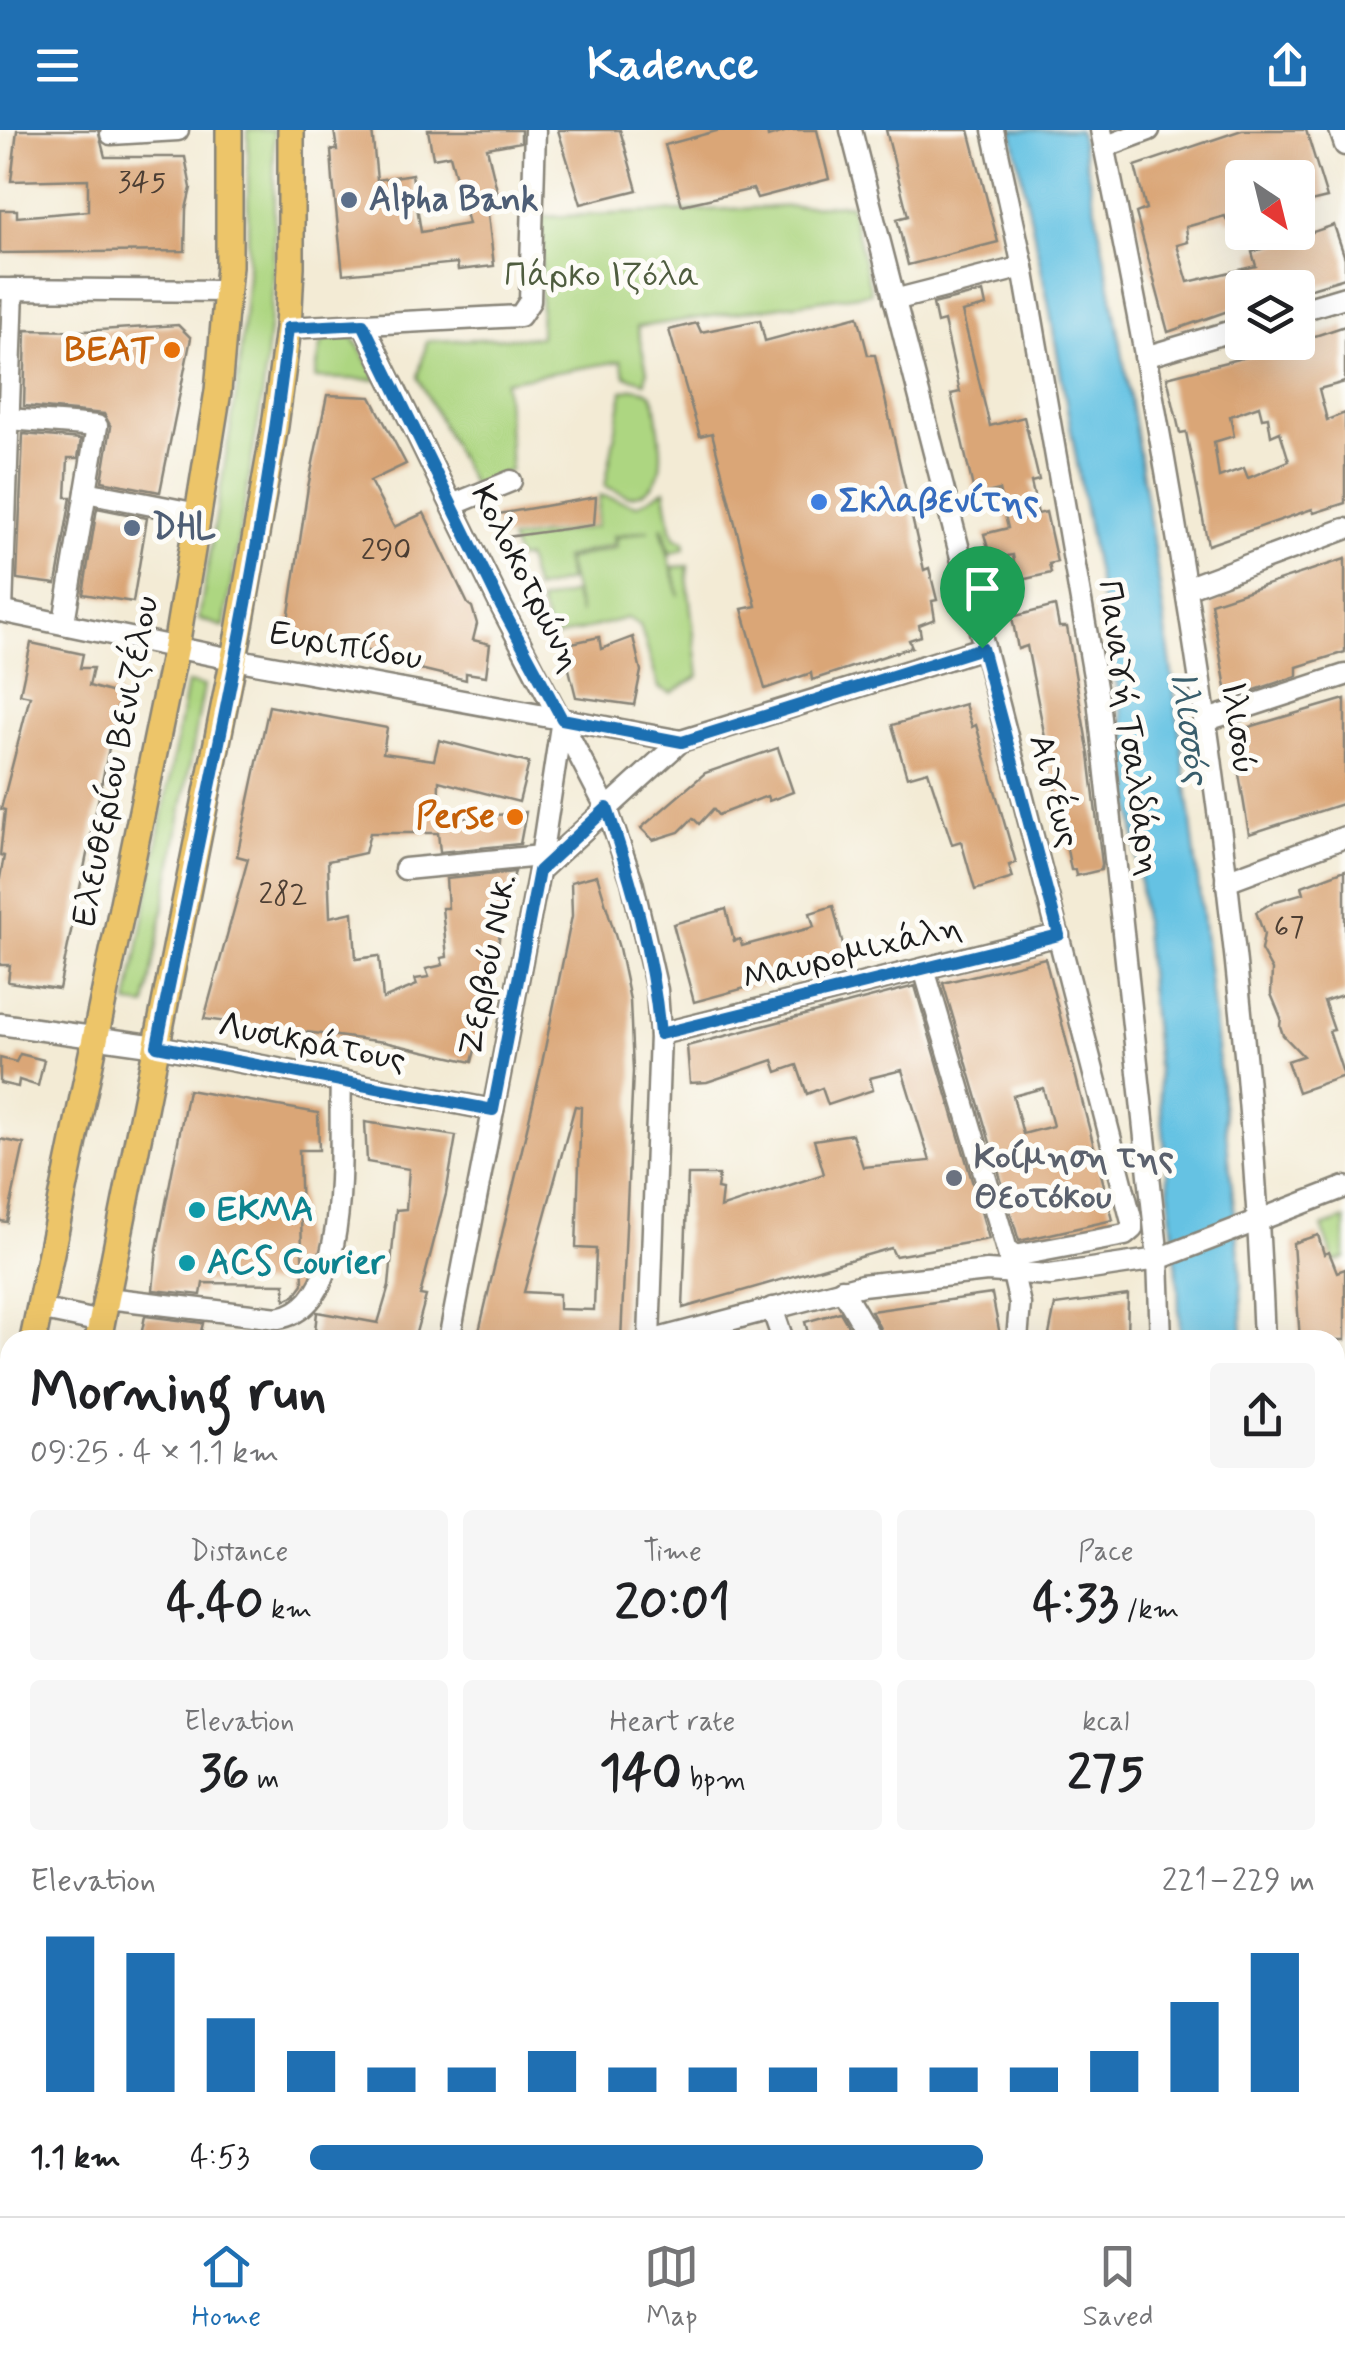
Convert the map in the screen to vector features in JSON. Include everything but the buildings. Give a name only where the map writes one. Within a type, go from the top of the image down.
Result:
[{"type":"main road","name":"Ελευθερίου Βενιζέλου","points":[[34,1330],[176,646],[218,391],[227,292],[229,130]]},
{"type":"main road","points":[[102,1320],[233,659],[275,426],[292,267],[291,130]]},
{"type":"street","points":[[111,134],[178,130]]},
{"type":"street","points":[[288,328],[520,316],[530,301],[535,130]]},
{"type":"street","name":"Αιγέως","points":[[851,130],[1132,1227],[1125,1235],[1011,1265]]},
{"type":"street","name":"Παναγή Τσαλδάρη","points":[[992,130],[1023,267],[1098,699],[1165,1256],[1161,1330]]},
{"type":"street","points":[[1102,139],[1149,130]]},
{"type":"street","points":[[1340,130],[1345,145]]},
{"type":"street","name":"Ιλισού","points":[[1102,139],[1186,588],[1226,881],[1250,1224],[1263,1330]]},
{"type":"street","points":[[894,300],[1023,267]]},
{"type":"street","points":[[1,611],[9,419],[7,289],[227,292]]},
{"type":"street","points":[[1315,307],[1345,298]]},
{"type":"street","name":"Κολοκοτρώνη","points":[[363,324],[607,808],[632,880],[656,990],[660,1034],[652,1330]]},
{"type":"street","points":[[1145,357],[1225,333]]},
{"type":"street","points":[[9,419],[98,426],[64,622]]},
{"type":"street","points":[[455,511],[512,486]]},
{"type":"street","points":[[86,492],[198,514]]},
{"type":"street","points":[[1186,588],[1345,529]]},
{"type":"street","name":"Ευριπίδου","points":[[1,611],[233,659],[682,742]]},
{"type":"street","name":"Ευριπίδου","points":[[540,863],[682,742],[982,648]]},
{"type":"street","points":[[1204,721],[1345,676]]},
{"type":"street","name":"Ζερβού Νικ.","points":[[451,1330],[540,863],[562,719]]},
{"type":"street","points":[[1226,881],[1345,837]]},
{"type":"street","points":[[406,869],[540,863]]},
{"type":"street","name":"Μαυρομιχάλη","points":[[660,1034],[1059,935]]},
{"type":"street","points":[[924,968],[1011,1265],[1020,1304],[1018,1330]]},
{"type":"street","name":"Λυσικράτους","points":[[0,1024],[157,1046],[493,1110]]},
{"type":"street","points":[[39,1309],[102,1320],[278,1318],[306,1308],[329,1269],[334,1240],[340,1081]]},
{"type":"street","points":[[690,1330],[842,1290],[1011,1265],[1050,1275],[1165,1256],[1345,1186]]},
{"type":"street","points":[[842,1290],[866,1330]]},
{"type":"street","points":[[772,1308],[780,1330]]},
{"type":"green space","points":[[248,130],[274,130],[274,276],[263,392],[224,627],[199,619],[237,390],[248,275]]},
{"type":"green space","name":"Πάρκο Ιζόλα","points":[[850,204],[871,293],[637,327],[647,371],[645,382],[625,376],[621,361],[505,381],[511,469],[475,490],[418,377],[427,341],[540,337],[542,217]]},
{"type":"green space","points":[[332,332],[346,332],[353,337],[379,380],[315,378],[321,345]]},
{"type":"green space","points":[[634,388],[648,392],[654,400],[661,459],[650,488],[628,496],[605,486],[623,391]]},
{"type":"green space","points":[[665,490],[671,528],[676,538],[684,541],[685,548],[670,554],[661,528],[679,596],[673,567],[688,566],[699,676],[671,693],[659,688],[640,625],[627,618],[552,638],[539,602],[573,593],[580,614],[566,560],[617,547],[615,538],[649,530],[613,536],[615,544],[564,558],[569,581],[535,590],[526,558],[518,559],[510,540],[596,527],[600,495],[637,505]]},
{"type":"green space","points":[[187,683],[204,686],[146,1006],[128,1004]]},
{"type":"green space","points":[[1345,1219],[1345,1258],[1335,1262],[1322,1227]]},
{"type":"water","points":[[1012,130],[1079,130],[1107,271],[1175,695],[1210,980],[1240,1265],[1243,1330],[1180,1330],[1125,732],[1048,301]]},
{"type":"place","name":"Alpha Bank","points":[[349,200]]},
{"type":"place","name":"ΒΕΑΤ","points":[[172,350]]},
{"type":"place","name":"Σκλαβενίτης","points":[[819,502]]},
{"type":"place","name":"DHL","points":[[132,528]]},
{"type":"place","name":"Perse","points":[[515,817]]},
{"type":"place","name":"Κοίμηση της Θεοτόκου","points":[[954,1178]]},
{"type":"place","name":"ΕΚΜΑ","points":[[197,1210]]},
{"type":"place","name":"ACS Courier","points":[[187,1263]]},
{"type":"route","points":[[363,324],[502,608],[562,719],[682,742],[982,648],[1059,935],[660,1034],[656,990],[632,880],[607,808],[539,871],[493,1110],[157,1046],[238,637],[288,328],[363,324]]},
{"type":"water label","name":"Ιλισσός","points":[[1189,727]]}]
